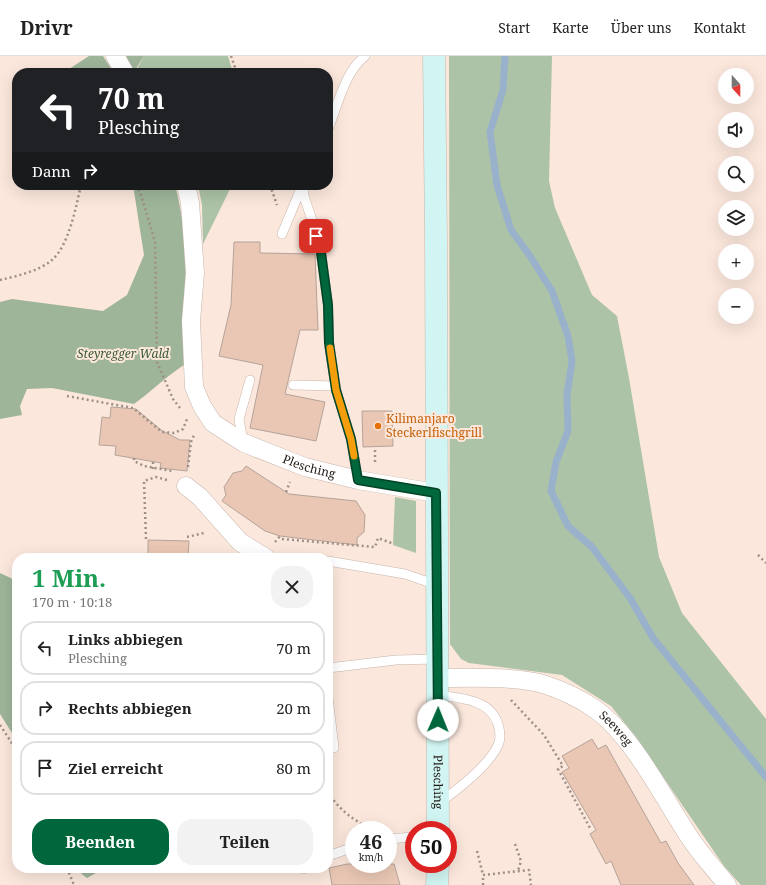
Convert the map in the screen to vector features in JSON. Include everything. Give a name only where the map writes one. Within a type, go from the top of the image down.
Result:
[{"type":"main road","name":"Plesching","points":[[434,56],[438,821]]},
{"type":"main road","points":[[437,885],[438,873]]},
{"type":"street","points":[[114,56],[122,68]]},
{"type":"street","points":[[187,190],[190,203],[195,273],[191,321],[194,387],[202,406],[213,422]]},
{"type":"street","name":"Plesching","points":[[213,422],[244,443],[305,467],[358,480],[436,493]]},
{"type":"street","points":[[187,479],[200,497],[240,542],[258,553]]},
{"type":"street","name":"Seeweg","points":[[438,677],[504,680],[542,684],[570,694],[596,710],[621,734],[642,763],[691,840],[727,885]]},
{"type":"lane","points":[[333,116],[350,74],[358,62],[365,56]]},
{"type":"lane","points":[[282,234],[301,190]]},
{"type":"lane","points":[[303,190],[304,196],[320,245],[328,305],[329,343],[336,386],[351,439],[358,480]]},
{"type":"lane","points":[[244,443],[239,419],[250,380]]},
{"type":"lane","points":[[293,385],[336,386]]},
{"type":"lane","points":[[333,563],[405,574],[437,585]]},
{"type":"lane","points":[[333,667],[396,660],[438,677],[465,698],[487,708],[496,720],[500,732],[498,745],[482,767],[461,787],[438,804]]},
{"type":"lane","points":[[333,740],[334,748]]},
{"type":"lane","points":[[333,854],[345,850]]},
{"type":"path","points":[[232,56],[236,68]]},
{"type":"path","points":[[0,280],[34,270],[52,260],[61,249],[75,212],[80,190]]},
{"type":"path","points":[[138,190],[155,242],[157,362],[173,399],[184,413],[198,420],[213,422]]},
{"type":"path","points":[[67,396],[133,408],[162,432],[174,433],[183,429],[189,416]]},
{"type":"path","points":[[146,539],[144,481],[156,477],[187,479],[191,442]]},
{"type":"path","points":[[134,458],[134,461],[153,469],[174,471]]},
{"type":"path","points":[[153,462],[153,469]]},
{"type":"path","points":[[187,537],[202,532],[207,534]]},
{"type":"path","points":[[282,537],[282,539],[375,547],[378,538],[394,544]]},
{"type":"path","points":[[758,555],[766,563]]},
{"type":"path","points":[[504,680],[507,696],[544,735],[563,766],[558,769],[590,828]]},
{"type":"path","points":[[0,725],[12,743]]},
{"type":"path","points":[[333,800],[351,818],[357,821]]},
{"type":"path","points":[[515,844],[521,861],[518,871]]},
{"type":"path","points":[[477,851],[483,875],[483,885]]},
{"type":"path","points":[[483,875],[529,870],[531,885]]},
{"type":"path","points":[[69,873],[74,885]]},
{"type":"green space","points":[[89,56],[103,56],[111,68],[71,68]]},
{"type":"green space","points":[[126,56],[144,56],[136,68],[132,68]]},
{"type":"green space","points":[[144,56],[228,56],[232,68],[138,68]]},
{"type":"green space","points":[[449,56],[552,56],[549,181],[555,208],[592,295],[617,316],[659,557],[682,613],[766,719],[766,885],[741,885],[724,866],[635,736],[611,706],[562,675],[469,663],[461,659],[450,644]]},
{"type":"green space","name":"Steyregger Wald","points":[[134,190],[176,190],[180,207],[185,252],[186,297],[184,365],[134,404],[52,388],[27,389],[20,406],[22,415],[0,419],[0,302],[12,299],[103,311],[127,295],[144,255]]},
{"type":"green space","points":[[199,190],[230,190],[203,244],[202,205]]},
{"type":"green space","points":[[395,497],[416,501],[416,553],[393,545]]},
{"type":"green space","points":[[0,573],[12,579],[12,733],[0,714]]},
{"type":"green space","points":[[80,873],[96,873],[87,878]]},
{"type":"building","points":[[234,242],[260,242],[260,253],[315,254],[318,330],[300,330],[285,394],[325,402],[316,441],[250,428],[263,365],[219,356],[231,305]]},
{"type":"building","points":[[111,407],[136,409],[161,430],[180,440],[190,440],[187,471],[160,468],[161,463],[115,455],[116,446],[99,445],[102,417],[110,418]]},
{"type":"building","name":"Kilimanjaro Steckerlfischgrill","points":[[362,411],[392,411],[393,446],[363,447]]},
{"type":"building","points":[[246,466],[289,494],[356,501],[365,515],[364,532],[357,538],[357,545],[280,536],[265,531],[222,501],[226,495],[224,487],[233,473],[242,471]]},
{"type":"building","points":[[148,540],[189,541],[188,553],[148,553]]},
{"type":"building","points":[[592,739],[598,749],[606,745],[661,843],[666,841],[678,863],[694,885],[621,885],[611,861],[606,864],[590,834],[596,830],[562,772],[569,768],[562,756]]},
{"type":"building","points":[[345,864],[345,873],[397,873],[400,885],[332,885],[330,873],[333,873],[333,867]]},
{"type":"waterway","points":[[505,56],[503,90],[490,132],[497,185],[511,230],[530,256],[552,291],[568,336],[572,361],[567,395],[568,431],[556,462],[551,491],[568,526],[592,547],[630,598],[653,638],[766,777]]},
{"type":"slow traffic","points":[[330,348],[336,390],[351,439],[354,456]]},
{"type":"place","name":"Kilimanjaro Steckerlfischgrill","points":[[378,426]]},
{"type":"route","points":[[316,236],[320,245],[328,305],[329,343],[336,390],[351,439],[358,480],[436,493],[438,720]]}]
